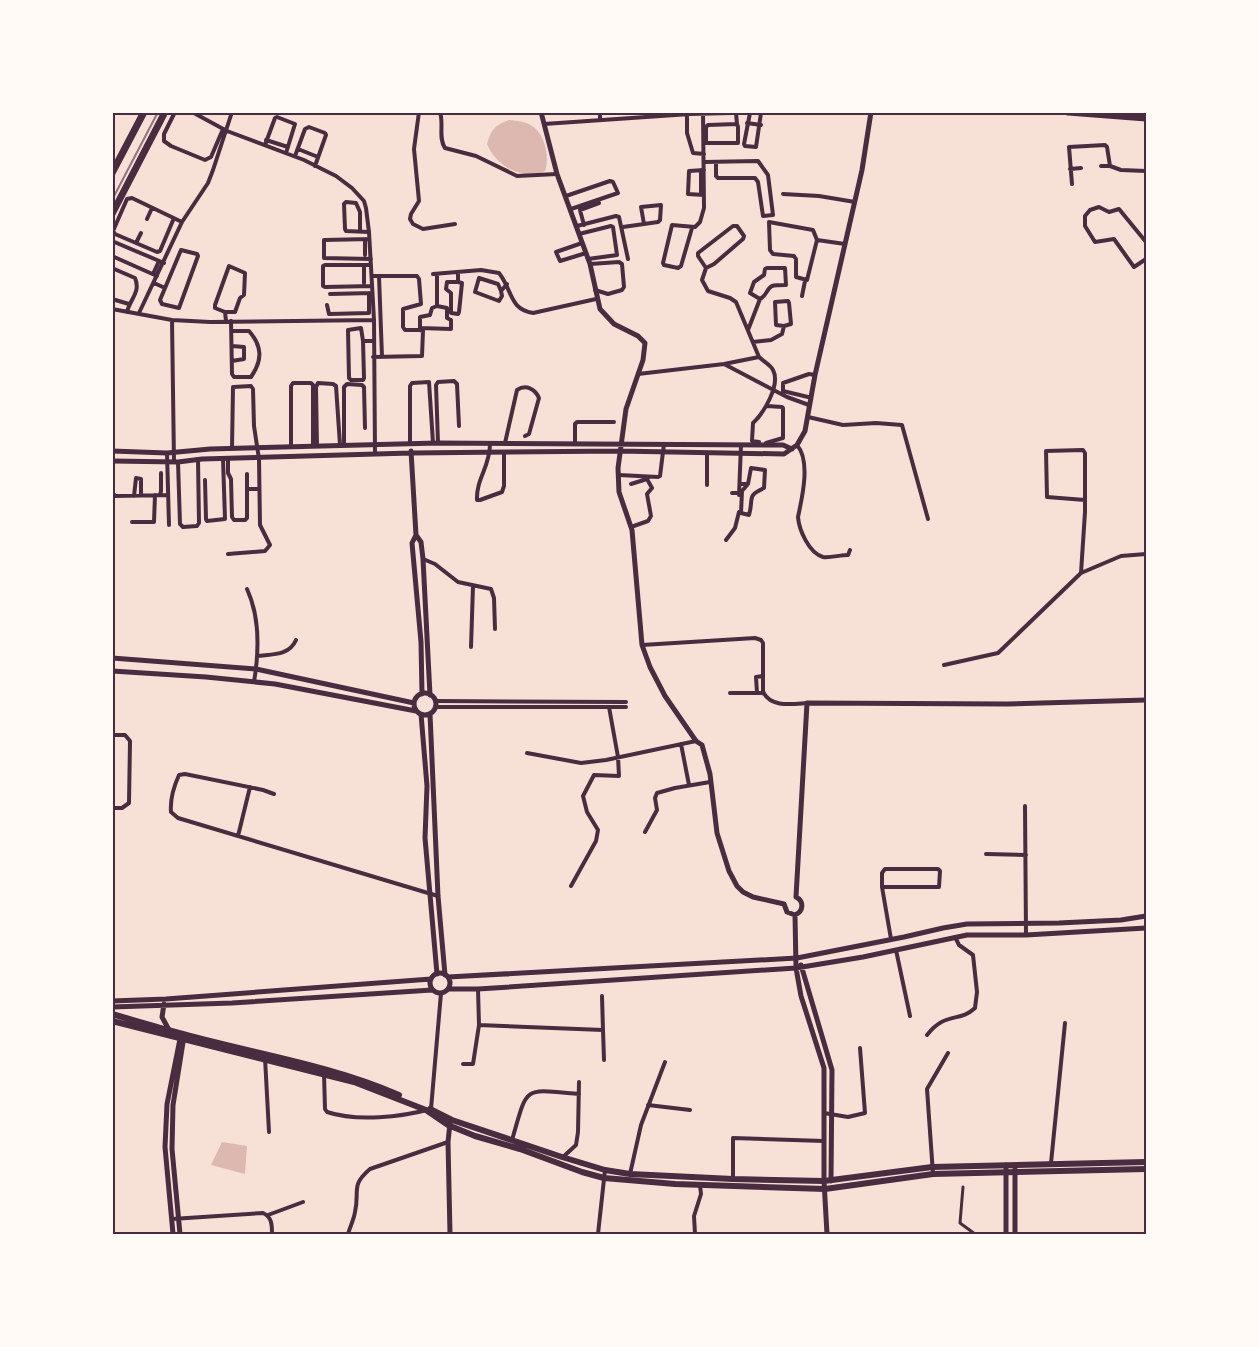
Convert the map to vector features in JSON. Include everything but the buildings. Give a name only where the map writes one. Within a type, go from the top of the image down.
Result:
[{"type":"main road","points":[[112,173],[144,112]]},
{"type":"main road","points":[[112,214],[165,112]]},
{"type":"main road","points":[[1068,112],[1146,118]]},
{"type":"main road","points":[[112,1014],[169,1030],[182,1037]]},
{"type":"main road","points":[[112,1021],[366,1080],[475,1136],[605,1170],[825,1185],[832,1180],[932,1170],[1146,1169]]},
{"type":"main road","points":[[450,1122],[512,1141],[520,1148],[604,1178],[700,1185],[825,1185],[932,1170]]},
{"type":"main road","points":[[1015,1168],[1051,1163],[1146,1162]]},
{"type":"street","points":[[176,112],[164,134],[164,141],[205,160],[209,159],[225,130]]},
{"type":"street","points":[[192,112],[225,130],[266,143],[288,147]]},
{"type":"street","points":[[139,313],[154,283],[161,262],[166,257],[182,222],[208,183],[232,112]]},
{"type":"street","points":[[419,112],[414,149],[419,201],[410,219],[412,224],[423,229],[455,224]]},
{"type":"street","points":[[440,112],[443,122],[441,141],[445,148],[476,156],[517,176],[557,174]]},
{"type":"street","points":[[541,112],[557,174],[571,209],[584,225]]},
{"type":"street","points":[[600,112],[600,120]]},
{"type":"street","points":[[544,124],[703,113],[777,112]]},
{"type":"street","points":[[113,462],[173,462],[198,459],[411,453],[619,451],[784,454],[794,447],[805,431],[862,170],[870,112]]},
{"type":"street","points":[[692,228],[672,225],[664,265],[681,267],[692,228],[700,222],[704,207],[703,113]]},
{"type":"street","points":[[724,113],[724,124]]},
{"type":"street","points":[[736,113],[738,127],[736,144],[706,143],[708,124],[736,124]]},
{"type":"street","points":[[750,113],[745,146],[756,147],[763,113]]},
{"type":"street","points":[[712,114],[712,124]]},
{"type":"street","points":[[687,115],[687,133],[693,153],[704,154]]},
{"type":"street","points":[[266,143],[274,118],[295,124],[286,153]]},
{"type":"street","points":[[747,123],[760,125]]},
{"type":"street","points":[[295,156],[305,129],[309,127],[325,133],[315,166]]},
{"type":"street","points":[[155,131],[164,134]]},
{"type":"street","points":[[266,143],[336,176],[361,198],[366,208],[369,232],[365,255]]},
{"type":"street","points":[[1072,184],[1069,147],[1105,145],[1110,166]]},
{"type":"street","points":[[298,149],[318,157]]},
{"type":"street","points":[[704,162],[758,161],[768,175],[773,216],[763,216],[758,182],[755,178],[718,178],[716,162]]},
{"type":"street","points":[[1101,166],[1146,171]]},
{"type":"street","points":[[1070,169],[1081,168]]},
{"type":"street","points":[[703,170],[689,171],[688,194],[703,195]]},
{"type":"street","points":[[566,195],[610,181],[613,182],[618,193],[571,209]]},
{"type":"street","points":[[783,194],[819,196],[855,202]]},
{"type":"street","points":[[174,218],[157,252],[115,234],[113,231],[127,199],[132,198],[152,208],[174,218],[182,222]]},
{"type":"street","points":[[356,203],[361,198]]},
{"type":"street","points":[[356,203],[346,202],[344,204],[345,229],[346,231],[369,232]]},
{"type":"street","points":[[602,202],[580,210],[577,226],[588,259],[596,299],[604,315],[614,324],[638,336],[645,343],[643,360],[626,409],[622,444],[619,451],[618,475],[619,492],[631,527],[642,645],[665,696],[696,741],[702,745],[719,843],[737,886],[753,897],[801,900],[800,912],[795,915]]},
{"type":"street","points":[[356,203],[360,212],[360,232]]},
{"type":"street","points":[[623,228],[658,222],[660,205],[641,207],[644,224]]},
{"type":"street","points":[[1146,242],[1119,209],[1109,212],[1099,207],[1090,210],[1085,216],[1085,226],[1095,242],[1114,239],[1134,267],[1146,259]]},
{"type":"street","points":[[147,219],[152,208]]},
{"type":"street","points":[[577,226],[616,216],[620,219],[623,228],[628,259]]},
{"type":"street","points":[[802,296],[817,240],[813,230],[769,222],[770,250],[773,254],[794,256],[796,277],[805,281]]},
{"type":"street","points":[[706,268],[698,253],[737,226],[744,236],[743,239],[706,268],[702,275],[708,291],[736,302],[759,357],[774,371],[775,383],[767,406],[762,415],[753,423],[754,442],[769,442],[783,438],[783,408],[782,406],[767,406]]},
{"type":"street","points":[[579,234],[613,227],[617,255],[560,261],[556,252],[582,243]]},
{"type":"street","points":[[136,243],[141,233]]},
{"type":"street","points":[[327,305],[328,314],[369,313],[372,276],[367,239]]},
{"type":"street","points":[[367,239],[325,240],[324,258],[371,259]]},
{"type":"street","points":[[817,240],[846,244]]},
{"type":"street","points":[[112,241],[161,262]]},
{"type":"street","points":[[161,248],[169,250]]},
{"type":"street","points":[[182,250],[197,254],[179,308],[162,304],[160,300],[165,288],[182,250]]},
{"type":"street","points":[[112,256],[155,275]]},
{"type":"street","points":[[166,257],[177,261]]},
{"type":"street","points":[[588,259],[622,264],[624,287],[622,290],[608,294],[595,290]]},
{"type":"street","points":[[371,265],[325,265],[323,267],[323,286],[372,286]]},
{"type":"street","points":[[364,265],[364,283]]},
{"type":"street","points":[[225,312],[235,312],[240,298],[244,295],[246,277],[245,273],[229,266],[215,308],[225,312],[232,331],[232,374],[234,377],[251,377],[259,364],[259,343],[250,332],[232,331]]},
{"type":"street","points":[[112,268],[135,278],[137,283],[137,292],[127,312]]},
{"type":"street","points":[[748,330],[760,299],[764,298],[772,286],[786,285],[785,268],[767,268],[764,275],[754,282],[750,293],[760,299]]},
{"type":"street","points":[[437,306],[435,274],[481,270],[500,273],[515,303],[525,312],[533,313],[596,299]]},
{"type":"street","points":[[479,278],[498,284],[502,296],[499,301],[476,294],[479,278],[481,270]]},
{"type":"street","points":[[458,272],[458,282]]},
{"type":"street","points":[[372,276],[417,276],[421,304],[403,309],[403,327],[405,330],[423,331],[422,356],[373,357]]},
{"type":"street","points":[[379,276],[382,357]]},
{"type":"street","points":[[447,282],[458,282],[462,283],[458,314],[449,312],[451,293],[446,289],[447,282]]},
{"type":"street","points":[[154,283],[165,288]]},
{"type":"street","points":[[501,291],[507,283]]},
{"type":"street","points":[[330,294],[371,293]]},
{"type":"street","points":[[371,293],[374,320],[375,455]]},
{"type":"street","points":[[112,299],[129,304]]},
{"type":"street","points":[[788,301],[791,324],[784,326],[776,325],[775,303],[788,301]]},
{"type":"street","points":[[437,306],[447,308],[447,318],[452,320],[451,329],[420,328],[420,317],[430,315],[432,308],[437,306]]},
{"type":"street","points":[[112,309],[172,320],[374,320]]},
{"type":"street","points":[[341,321],[342,313]]},
{"type":"street","points":[[357,313],[357,321]]},
{"type":"street","points":[[169,525],[168,495],[174,452],[172,320]]},
{"type":"street","points":[[753,342],[771,340],[782,334],[784,326]]},
{"type":"street","points":[[361,328],[363,341],[363,380],[351,380],[349,378],[348,330],[361,328]]},
{"type":"street","points":[[363,341],[374,341]]},
{"type":"street","points":[[232,346],[244,347],[243,361],[232,361]]},
{"type":"street","points":[[638,374],[724,364],[759,357]]},
{"type":"street","points":[[724,364],[773,390],[788,395],[808,397]]},
{"type":"street","points":[[364,370],[373,369]]},
{"type":"street","points":[[810,405],[797,401],[782,389],[784,381],[809,374],[816,375]]},
{"type":"street","points":[[436,443],[436,385],[438,382],[454,381],[457,384],[459,426]]},
{"type":"street","points":[[422,694],[412,543],[416,535],[410,444],[410,386],[412,383],[429,382],[436,443]]},
{"type":"street","points":[[291,447],[291,386],[293,383],[313,385],[315,446]]},
{"type":"street","points":[[315,446],[316,387],[318,383],[336,386],[342,445]]},
{"type":"street","points":[[342,445],[346,384],[364,387],[364,428]]},
{"type":"street","points":[[228,554],[266,550],[270,545],[260,525],[259,459],[254,426],[253,389],[250,387],[233,387],[232,448]]},
{"type":"street","points":[[505,444],[517,390],[524,387],[537,393],[539,398],[529,434],[525,436]]},
{"type":"street","points":[[797,401],[800,395]]},
{"type":"street","points":[[364,405],[374,404]]},
{"type":"street","points":[[808,417],[843,425],[876,423],[902,425],[928,519]]},
{"type":"street","points":[[569,453],[577,422],[614,422]]},
{"type":"street","points":[[168,495],[115,496],[113,493],[113,452],[167,453],[232,448],[436,443],[783,445],[802,451],[805,461],[798,517],[799,527],[814,552],[823,556],[848,555],[850,550]]},
{"type":"street","points":[[457,443],[457,453]]},
{"type":"street","points":[[530,443],[530,453]]},
{"type":"street","points":[[490,444],[486,471],[478,484],[477,500],[502,492],[504,453]]},
{"type":"street","points":[[618,475],[660,476],[664,444]]},
{"type":"street","points":[[726,540],[738,520],[741,445]]},
{"type":"street","points":[[1081,573],[1085,500],[1084,451],[1047,451],[1047,497],[1085,500]]},
{"type":"street","points":[[167,453],[173,462],[180,524],[183,527],[196,526],[199,523],[198,459]]},
{"type":"street","points":[[707,453],[707,485]]},
{"type":"street","points":[[205,480],[207,521],[225,519],[226,459]]},
{"type":"street","points":[[226,459],[231,479],[234,520],[247,518],[247,474]]},
{"type":"street","points":[[751,468],[765,470],[764,488],[756,490],[753,495],[750,513],[742,514],[742,491],[748,484],[751,468]]},
{"type":"street","points":[[132,522],[154,522],[157,495],[161,491],[161,473]]},
{"type":"street","points":[[134,496],[134,479],[140,478],[141,496]]},
{"type":"street","points":[[631,484],[647,479],[652,488],[647,494],[651,516],[648,521],[631,527]]},
{"type":"street","points":[[740,484],[748,484]]},
{"type":"street","points":[[247,489],[259,489]]},
{"type":"street","points":[[732,494],[739,494]]},
{"type":"street","points":[[416,535],[421,542],[423,559],[430,695],[435,704]]},
{"type":"street","points":[[944,665],[998,653],[1081,573],[1120,556],[1146,554]]},
{"type":"street","points":[[423,559],[435,564],[458,582],[485,586],[493,592],[495,629]]},
{"type":"street","points":[[471,647],[473,586]]},
{"type":"street","points":[[247,589],[253,602],[255,616],[256,669],[254,682]]},
{"type":"street","points":[[420,637],[428,638]]},
{"type":"street","points":[[642,645],[755,638],[761,640],[764,693]]},
{"type":"street","points":[[256,656],[287,652],[296,640]]},
{"type":"street","points":[[112,658],[256,669],[414,703],[419,712],[426,777],[425,838],[437,974]]},
{"type":"street","points":[[112,671],[206,676],[276,684],[430,714]]},
{"type":"street","points":[[757,693],[757,676],[763,677]]},
{"type":"street","points":[[730,693],[764,693],[775,703],[1007,704],[1146,700]]},
{"type":"street","points":[[414,703],[422,694],[430,695]]},
{"type":"street","points":[[468,700],[598,701],[626,704],[609,707],[468,707],[435,704],[468,700]]},
{"type":"street","points":[[468,700],[468,707]]},
{"type":"street","points":[[524,700],[524,707]]},
{"type":"street","points":[[540,700],[540,707]]},
{"type":"street","points":[[598,701],[598,707]]},
{"type":"street","points":[[795,915],[787,912],[807,703]]},
{"type":"street","points":[[435,704],[430,714],[435,838],[442,947],[450,981],[449,989]]},
{"type":"street","points":[[572,886],[596,841],[598,830],[587,812],[583,796],[594,775],[619,776],[609,707]]},
{"type":"street","points":[[112,735],[125,735],[130,741],[129,803],[122,808],[112,808]]},
{"type":"street","points":[[527,753],[581,763],[696,741]]},
{"type":"street","points":[[681,744],[689,785]]},
{"type":"street","points":[[423,751],[432,751]]},
{"type":"street","points":[[274,794],[186,774],[179,775],[170,806],[174,816],[438,896]]},
{"type":"street","points":[[426,777],[433,777]]},
{"type":"street","points":[[645,832],[657,810],[655,798],[657,793],[710,782]]},
{"type":"street","points":[[238,836],[250,787]]},
{"type":"street","points":[[426,805],[434,806]]},
{"type":"street","points":[[1025,806],[1026,935]]},
{"type":"street","points":[[425,838],[435,838]]},
{"type":"street","points":[[986,854],[1026,855]]},
{"type":"street","points":[[882,887],[939,887],[940,871],[938,868],[885,868],[882,873],[882,887],[891,940]]},
{"type":"street","points":[[795,915],[799,968],[832,1070],[832,1180]]},
{"type":"street","points":[[437,974],[447,976],[797,958],[891,940],[943,927],[968,924],[1121,920],[1146,916]]},
{"type":"street","points":[[432,921],[440,921]]},
{"type":"street","points":[[112,1007],[163,1007],[432,990],[441,993],[449,989],[799,968],[955,937],[1146,928]]},
{"type":"street","points":[[927,1035],[935,1025],[945,1019],[971,1012],[975,1008],[977,992],[973,955],[959,945],[955,937]]},
{"type":"street","points":[[434,948],[442,947]]},
{"type":"street","points":[[896,950],[910,1016]]},
{"type":"street","points":[[799,968],[801,996],[824,1068],[827,1234]]},
{"type":"street","points":[[112,1000],[166,999],[431,979],[437,974]]},
{"type":"street","points":[[431,979],[432,990]]},
{"type":"street","points":[[464,1064],[473,1064],[479,1025],[478,989]]},
{"type":"street","points":[[324,1072],[324,1103],[327,1112],[357,1117],[405,1116],[428,1110],[441,993]]},
{"type":"street","points":[[602,996],[604,1060]]},
{"type":"street","points":[[166,999],[162,1017],[169,1030]]},
{"type":"street","points":[[1051,1163],[1065,1023]]},
{"type":"street","points":[[479,1025],[603,1030]]},
{"type":"street","points":[[173,1234],[175,1219],[173,1105],[182,1037]]},
{"type":"street","points":[[824,1113],[848,1117],[865,1113],[860,1048]]},
{"type":"street","points":[[932,1170],[927,1089],[948,1053]]},
{"type":"street","points":[[265,1056],[269,1132]]},
{"type":"street","points":[[630,1173],[648,1105],[665,1062]]},
{"type":"street","points":[[562,1157],[576,1145],[579,1082]]},
{"type":"street","points":[[512,1141],[524,1101],[529,1093],[538,1090],[579,1094]]},
{"type":"street","points":[[648,1105],[690,1110]]},
{"type":"street","points":[[450,1122],[448,1142],[450,1234]]},
{"type":"street","points":[[732,1179],[733,1138],[824,1141]]},
{"type":"street","points":[[348,1234],[356,1209],[355,1190],[362,1177],[370,1169],[448,1142]]},
{"type":"street","points":[[1006,1168],[1006,1234]]},
{"type":"street","points":[[1015,1168],[1015,1234]]},
{"type":"street","points":[[598,1234],[605,1170]]},
{"type":"street","points":[[695,1234],[694,1216],[700,1185]]},
{"type":"street","points":[[963,1186],[960,1223],[975,1234]]},
{"type":"street","points":[[175,1219],[263,1213],[268,1215],[303,1202]]},
{"type":"street","points":[[268,1215],[272,1234]]},
{"type":"street","points":[[175,1219],[180,1234]]},
{"type":"shaded area","points":[[509,120],[529,124],[540,135],[547,153],[545,171],[536,174],[519,173],[503,165],[491,152],[487,144],[492,132],[497,126]]},
{"type":"shaded area","points":[[222,1142],[247,1146],[245,1174],[211,1165]]},
{"type":"railway","points":[[112,200],[158,112]]}]
